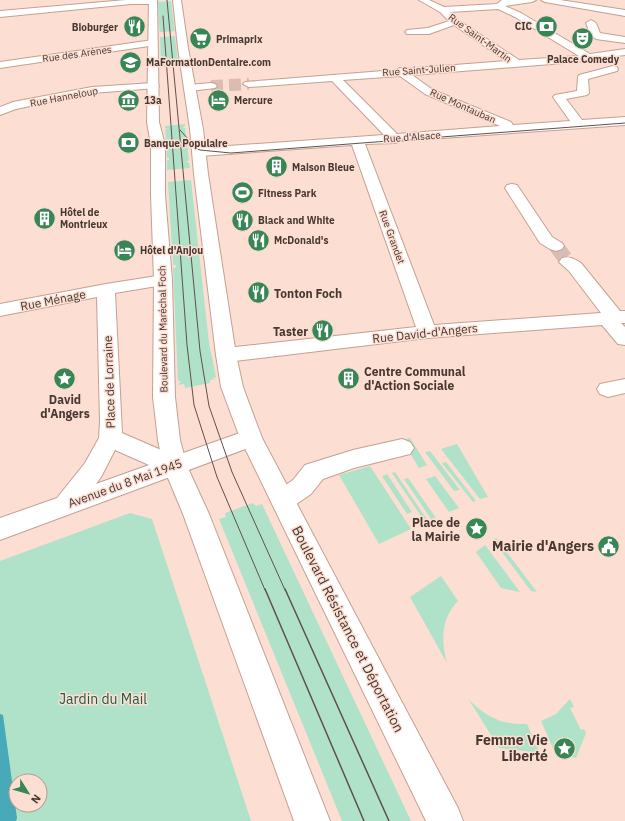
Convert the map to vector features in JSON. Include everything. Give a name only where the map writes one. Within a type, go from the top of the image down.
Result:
[{"type":"street","points":[[48,0],[52,9]]},
{"type":"street","points":[[177,0],[184,55],[200,152],[201,174],[226,355],[232,387],[251,438]]},
{"type":"street","name":"Rue Saint-Martin","points":[[423,0],[443,10],[455,22],[516,63]]},
{"type":"street","points":[[499,6],[504,2],[532,0]]},
{"type":"street","points":[[545,0],[625,13]]},
{"type":"street","points":[[0,14],[153,1]]},
{"type":"street","name":"Boulevard du Maréchal Foch","points":[[153,1],[154,124],[158,145],[158,195],[163,280],[164,397],[169,440],[175,466]]},
{"type":"street","points":[[443,10],[499,6],[531,23],[599,64],[625,71]]},
{"type":"street","points":[[410,32],[430,31],[455,22]]},
{"type":"street","points":[[591,23],[596,35],[600,37],[625,40]]},
{"type":"street","name":"Rue des Arènes","points":[[0,65],[153,43]]},
{"type":"street","name":"Rue Saint-Julien","points":[[250,84],[400,71],[590,58],[625,52]]},
{"type":"street","points":[[579,125],[559,98],[583,93],[583,77],[613,69]]},
{"type":"street","name":"Rue Montauban","points":[[400,71],[429,92],[507,125]]},
{"type":"street","points":[[334,77],[395,139]]},
{"type":"street","name":"Rue Hanneloup","points":[[0,111],[13,106],[92,90],[153,86]]},
{"type":"street","points":[[190,88],[211,86]]},
{"type":"street","name":"Rue d'Alsace","points":[[200,152],[358,142],[625,121]]},
{"type":"street","name":"Rue Grandet","points":[[358,142],[427,332]]},
{"type":"street","points":[[512,188],[546,240],[556,246]]},
{"type":"street","points":[[568,262],[575,268],[615,318],[625,339]]},
{"type":"street","name":"Rue Ménage","points":[[0,310],[106,289],[163,280]]},
{"type":"street","name":"Place de Lorraine","points":[[106,289],[111,422],[110,438],[175,466]]},
{"type":"street","name":"Rue David-d'Angers","points":[[226,355],[427,332],[615,318]]},
{"type":"street","points":[[66,504],[93,470],[110,438]]},
{"type":"street","name":"Avenue du 8 Mai 1945","points":[[0,529],[124,483],[175,466],[208,452],[251,438]]},
{"type":"street","name":"Boulevard Résistance et Déportation","points":[[251,438],[445,821]]},
{"type":"street","points":[[283,500],[302,487],[314,472],[353,459],[402,448]]},
{"type":"street","points":[[124,483],[135,474],[141,466],[144,458],[143,452]]},
{"type":"street","points":[[175,466],[199,522],[312,821]]},
{"type":"green space","points":[[171,1],[174,25],[172,25],[174,26],[175,31],[160,32],[159,27],[161,26],[159,26],[158,2]]},
{"type":"green space","points":[[175,36],[178,62],[176,63],[178,66],[162,67],[160,37]]},
{"type":"green space","points":[[185,124],[183,127],[185,128],[189,161],[186,161],[189,163],[190,168],[167,170],[167,160],[169,160],[169,158],[167,158],[165,129],[168,128],[165,128],[165,126]]},
{"type":"green space","points":[[191,180],[209,343],[216,377],[212,378],[216,379],[210,380],[210,383],[185,388],[184,384],[178,385],[181,381],[178,381],[173,268],[176,267],[176,265],[173,265],[168,182]]},
{"type":"green space","points":[[410,438],[427,465],[419,468],[402,440]]},
{"type":"green space","points":[[457,444],[488,497],[480,499],[441,449]]},
{"type":"green space","points":[[430,451],[460,490],[454,491],[425,452]]},
{"type":"green space","points":[[446,462],[476,501],[473,502],[442,463]]},
{"type":"green space","points":[[370,466],[411,529],[379,544],[339,475]]},
{"type":"green space","points":[[395,472],[428,521],[425,522],[392,473]]},
{"type":"green space","points":[[387,474],[412,512],[407,514],[382,476]]},
{"type":"green space","points":[[435,476],[459,508],[449,512],[426,479]]},
{"type":"green space","points":[[408,478],[436,518],[431,519],[404,479]]},
{"type":"green space","points":[[253,503],[256,506],[262,504],[411,821],[342,821],[219,519],[226,517],[225,513]]},
{"type":"green space","name":"Jardin du Mail","points":[[130,513],[152,519],[251,821],[0,821],[0,561]]},
{"type":"green space","points":[[496,538],[537,592],[531,591],[493,540]]},
{"type":"green space","points":[[485,545],[520,592],[501,588],[476,552]]},
{"type":"green space","points":[[441,576],[458,601],[452,608],[445,622],[443,638],[447,663],[410,597]]},
{"type":"green space","points":[[570,699],[574,707],[570,708],[581,730],[584,729],[586,733],[576,758],[556,755],[541,721],[556,714]]},
{"type":"green space","points":[[469,700],[482,711],[495,719],[510,723],[527,724],[540,753],[499,748]]},
{"type":"water","points":[[0,714],[3,715],[11,773],[8,773],[8,813],[16,813],[17,818],[16,821],[0,821]]},
{"type":"tunnel","points":[[211,86],[249,84]]},
{"type":"tunnel","points":[[556,246],[568,262]]},
{"type":"tram line","points":[[167,0],[180,142]]},
{"type":"tram line","points":[[163,16],[187,345],[194,405],[217,477],[265,590]]},
{"type":"tram line","points":[[180,142],[200,150],[231,153],[625,123]]},
{"type":"tram line","points":[[180,130],[189,140],[208,146]]},
{"type":"tram line","points":[[180,142],[200,351],[209,406],[232,472],[285,590]]},
{"type":"tram line","points":[[265,589],[364,821]]},
{"type":"tram line","points":[[285,589],[389,821]]},
{"type":"place","name":"CIC","points":[[547,26]]},
{"type":"place","name":"Bioburger","points":[[134,27]]},
{"type":"place","name":"Primaprix","points":[[201,39]]},
{"type":"place","name":"Palace Comedy","points":[[583,39]]},
{"type":"place","name":"MaFormationDentaire.com","points":[[131,62]]},
{"type":"place","name":"13a","points":[[129,100]]},
{"type":"place","name":"Mercure","points":[[219,100]]},
{"type":"place","name":"Banque Populaire","points":[[128,143]]},
{"type":"place","name":"Maison Bleue","points":[[277,167]]},
{"type":"place","name":"Fitness Park","points":[[243,193]]},
{"type":"place","name":"Hôtel de Montrieux","points":[[44,218]]},
{"type":"place","name":"Black and White","points":[[243,220]]},
{"type":"place","name":"McDonald's","points":[[259,240]]},
{"type":"place","name":"Hôtel d'Anjou","points":[[125,250]]},
{"type":"place","name":"Tonton Foch","points":[[258,293]]},
{"type":"place","name":"Taster","points":[[323,331]]},
{"type":"place","name":"David d'Angers","points":[[65,378]]},
{"type":"place","name":"Centre Communal d'Action Sociale","points":[[349,378]]},
{"type":"place","name":"Place de la Mairie","points":[[476,529]]},
{"type":"place","name":"Mairie d'Angers","points":[[609,546]]},
{"type":"place","name":"Femme Vie Liberté","points":[[564,748]]}]
